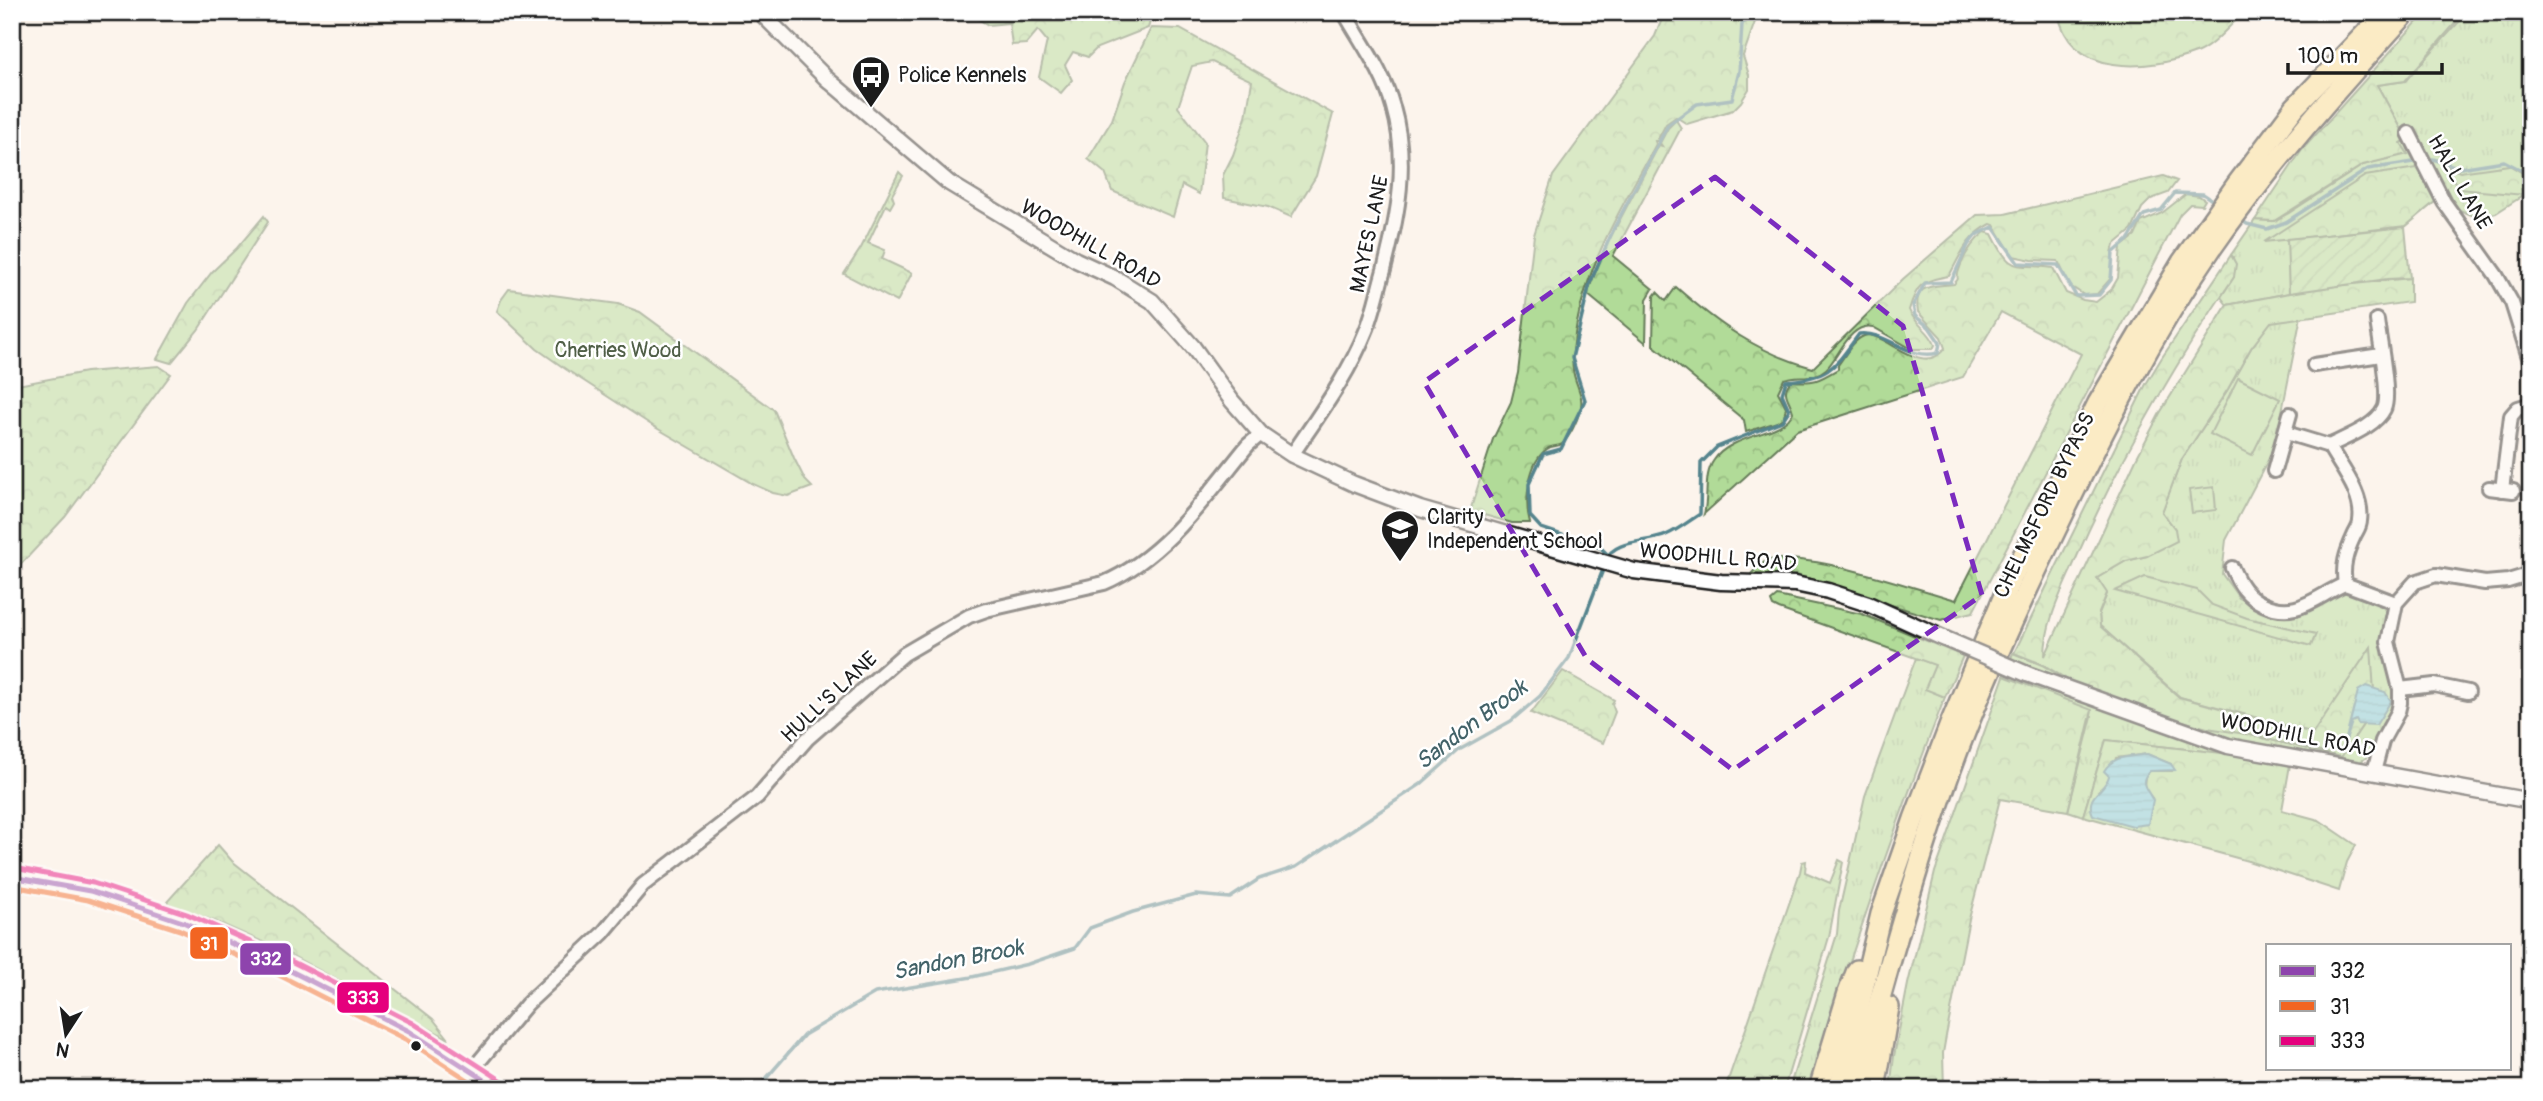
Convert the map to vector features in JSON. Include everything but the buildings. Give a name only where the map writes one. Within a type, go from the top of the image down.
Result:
[{"type":"main road","name":"CHELMSFORD BYPASS","points":[[1839,1089],[1881,914],[1951,722],[2008,586],[2098,403],[2261,166],[2295,107],[2386,12]]},
{"type":"main road","name":"CHELMSFORD BYPASS","points":[[2261,166],[2316,112],[2407,12]]},
{"type":"main road","name":"CHELMSFORD BYPASS","points":[[1856,1089],[1908,902],[1967,726],[2008,631],[2081,477],[2203,247]]},
{"type":"main road","points":[[12,877],[90,891],[183,922],[273,962],[409,1031],[472,1069],[499,1089]]},
{"type":"main road","points":[[1875,1089],[1908,902]]},
{"type":"main road","points":[[1819,1089],[1848,993],[1881,914]]},
{"type":"street","name":"WOODHILL ROAD","points":[[760,12],[828,79],[949,183],[1076,260],[1115,278],[1152,301],[1193,347],[1232,401],[1261,434],[1292,455],[1354,484],[1420,509],[1634,571],[1709,580],[1795,583],[1828,590],[1868,604],[2027,674],[2228,746],[2531,801]]},
{"type":"street","name":"MAYES LANE","points":[[1292,455],[1348,368],[1366,331],[1399,202],[1402,166],[1393,105],[1380,74],[1344,12]]},
{"type":"street","name":"HALL LANE","points":[[2409,133],[2444,202],[2497,275],[2512,303],[2531,364]]},
{"type":"street","points":[[2329,446],[2375,420],[2385,408],[2386,392],[2377,320]]},
{"type":"street","points":[[2314,365],[2381,355]]},
{"type":"street","points":[[2501,490],[2511,416],[2518,408],[2531,404]]},
{"type":"street","points":[[2274,471],[2290,414]]},
{"type":"street","points":[[2286,433],[2329,446],[2354,490],[2360,509],[2360,524],[2344,557],[2345,584]]},
{"type":"street","name":"HULL'S LANE","points":[[472,1069],[527,1004],[603,933],[643,885],[757,797],[807,739],[904,654],[969,616],[1104,583],[1127,571],[1184,523],[1261,434]]},
{"type":"street","points":[[2232,568],[2239,584],[2254,600],[2277,611],[2295,609],[2345,584],[2396,603]]},
{"type":"street","points":[[2374,772],[2382,741],[2398,712],[2400,689],[2388,642],[2396,603],[2415,582],[2435,575],[2474,588],[2531,574]]},
{"type":"street","points":[[2400,689],[2434,685],[2468,692]]},
{"type":"highlighted area","points":[[1715,177],[1903,326],[1982,595],[1733,770],[1587,659],[1424,382]]},
{"type":"green space","points":[[967,12],[1153,12],[1148,28],[1097,48],[1088,57],[1073,52],[1065,65],[1072,80],[1061,93],[1039,77],[1047,41],[1038,30],[1026,44],[1012,45],[1009,23],[988,25]]},
{"type":"green space","points":[[1665,12],[1765,12],[1756,19],[1743,56],[1749,75],[1749,89],[1733,110],[1687,124],[1676,117],[1666,124],[1619,212],[1597,259],[1580,308],[1572,366],[1581,395],[1580,411],[1565,441],[1547,449],[1535,463],[1527,504],[1530,523],[1512,523],[1470,511],[1493,439],[1511,402],[1518,373],[1534,235],[1553,176],[1655,36]]},
{"type":"green space","points":[[2058,12],[2246,12],[2210,45],[2196,53],[2177,59],[2135,65],[2094,59],[2078,49],[2065,33]]},
{"type":"green space","points":[[2426,12],[2465,12],[2405,81],[2377,85],[2407,139],[2401,143],[2408,154],[2363,165],[2274,221],[2255,220],[2302,150]]},
{"type":"green space","points":[[2468,12],[2531,12],[2531,182],[2526,182],[2524,195],[2496,213],[2478,218],[2437,200],[2405,227],[2288,239],[2289,293],[2227,305],[2221,297],[2234,277],[2231,255],[2255,220],[2274,221],[2363,165],[2380,160],[2407,139],[2377,85],[2405,81]]},
{"type":"green space","points":[[1151,28],[1180,29],[1333,114],[1316,176],[1291,217],[1268,207],[1224,198],[1223,175],[1246,117],[1252,81],[1212,62],[1192,66],[1178,107],[1205,142],[1199,194],[1182,185],[1173,217],[1112,191],[1105,173],[1088,159],[1112,120],[1125,82]]},
{"type":"green space","points":[[1676,120],[1681,128],[1613,256],[1653,289],[1647,299],[1646,343],[1587,294],[1604,250],[1659,145],[1662,146],[1660,143],[1668,128]]},
{"type":"green space","points":[[2509,165],[2526,175],[2524,195],[2459,189],[2445,166],[2460,172]]},
{"type":"green space","points":[[2417,168],[2437,200],[2406,226],[2264,242],[2365,176]]},
{"type":"green space","points":[[899,172],[903,176],[892,195],[894,201],[890,208],[886,205],[868,243],[885,250],[882,259],[912,273],[897,302],[844,274],[861,248]]},
{"type":"green space","points":[[2163,176],[2177,181],[2168,193],[2151,199],[2142,208],[2132,230],[2114,245],[2112,277],[2097,294],[2084,295],[2070,286],[2058,261],[2013,256],[1991,224],[1970,240],[1949,276],[1927,282],[1915,294],[1909,310],[1933,340],[1933,349],[1912,349],[1873,327],[1858,330],[1851,335],[1826,369],[1811,376],[1784,379],[1778,392],[1786,407],[1784,417],[1777,422],[1746,432],[1744,420],[1653,345],[1654,296],[1657,292],[1666,301],[1676,287],[1740,336],[1774,354],[1813,368],[1903,279],[1977,215],[2005,214]]},
{"type":"green space","points":[[2186,194],[2205,200],[2202,205],[2190,204],[2180,214],[1973,612],[1941,620],[1805,579],[1749,576],[1761,564],[1770,560],[1811,561],[1862,572],[1956,600],[2081,354],[2001,312],[1963,377],[1797,430],[1704,514],[1707,479],[1714,460],[1733,444],[1769,431],[1788,420],[1793,412],[1786,389],[1791,381],[1816,380],[1838,369],[1838,365],[1856,341],[1864,336],[1882,339],[1915,356],[1926,359],[1936,356],[1945,348],[1941,337],[1918,312],[1919,295],[1933,286],[1954,284],[1968,250],[1985,232],[1992,234],[2010,262],[2022,266],[2053,268],[2066,293],[2096,302],[2111,290],[2118,278],[2121,247],[2135,236],[2141,222],[2162,213]]},
{"type":"green space","points":[[264,216],[268,222],[198,330],[171,363],[157,359],[188,303],[212,272]]},
{"type":"green space","points":[[2405,227],[2410,278],[2289,293],[2287,239]]},
{"type":"green space","points":[[2231,255],[2236,264],[2234,277],[2148,415],[2091,525],[2055,607],[2045,656],[2136,459],[2160,413],[2227,305],[2316,288],[2410,278],[2410,302],[2271,322],[2251,348],[2228,389],[2182,459],[2162,512],[2175,529],[2177,541],[2147,556],[2126,561],[2097,578],[2107,593],[2099,613],[2100,626],[2179,697],[2313,733],[2371,647],[2375,707],[2341,757],[2246,734],[2207,728],[2162,715],[2076,685],[2042,664],[2014,653],[2146,384]]},
{"type":"green space","name":"Cherries Wood","points":[[509,289],[618,304],[640,312],[774,410],[794,458],[805,480],[812,487],[788,496],[753,484],[653,426],[567,370],[537,349],[497,311]]},
{"type":"green space","points":[[2301,316],[2275,447],[2226,540],[2222,574],[2239,598],[2274,613],[2298,616],[2321,600],[2343,590],[2381,605],[2387,612],[2382,643],[2395,698],[2392,712],[2375,738],[2370,755],[2360,762],[2294,751],[2290,765],[2231,754],[2106,740],[2083,816],[2068,811],[2092,716],[2004,676],[2013,653],[2042,665],[2076,685],[2243,733],[2341,757],[2375,707],[2370,649],[2314,733],[2180,697],[2100,626],[2099,613],[2107,594],[2097,578],[2126,561],[2147,556],[2175,529],[2162,512],[2182,459],[2228,389],[2251,348],[2271,321]]},
{"type":"green space","points":[[159,366],[171,374],[65,517],[12,574],[12,386],[86,372]]},
{"type":"green space","points":[[2238,378],[2280,399],[2252,455],[2210,434]]},
{"type":"green space","points":[[2214,487],[2216,510],[2192,513],[2189,490]]},
{"type":"green space","points":[[2145,577],[2197,590],[2212,605],[2247,618],[2316,634],[2311,646],[2115,591]]},
{"type":"green space","points":[[1777,596],[1862,614],[1963,656],[1945,697],[1925,689],[1935,665],[1779,609],[1773,606],[1771,601]]},
{"type":"green space","points":[[1916,658],[1936,665],[1926,689],[1945,697],[1874,891],[1811,1089],[1789,1089],[1837,934],[1839,911],[1865,796]]},
{"type":"green space","points":[[1563,671],[1614,700],[1612,704],[1615,712],[1603,743],[1531,713]]},
{"type":"green space","points":[[2004,676],[2092,710],[2068,811],[2000,799],[1969,919],[1946,1036],[1943,1053],[1944,1089],[1890,1089],[1908,984],[1935,872]]},
{"type":"green space","points":[[2106,740],[2231,754],[2290,765],[2282,810],[2319,820],[2356,845],[2347,862],[2339,891],[2248,861],[2083,816]],"holes":[[[2147,754],[2171,764],[2172,771],[2150,771],[2145,776],[2144,788],[2152,798],[2099,790],[2109,782],[2116,758]]]},
{"type":"green space","points":[[218,845],[232,861],[433,1019],[449,1039],[281,950],[166,903]]},
{"type":"green space","points":[[1839,860],[1843,862],[1829,937],[1784,1089],[1725,1089],[1802,862],[1806,861],[1805,872],[1830,883]]},
{"type":"water","points":[[2366,686],[2385,692],[2391,701],[2376,725],[2358,724],[2356,720],[2352,722],[2343,750],[2358,691]]},
{"type":"water","points":[[2147,754],[2171,764],[2175,770],[2150,771],[2144,779],[2153,801],[2148,824],[2133,826],[2093,815],[2091,803],[2107,781],[2109,776],[2104,771],[2108,766],[2118,759]]},
{"type":"waterway","points":[[1608,555],[1601,548],[1541,528],[1530,516],[1529,484],[1543,454],[1561,449],[1585,400],[1572,358],[1590,283],[1614,228],[1668,125],[1697,104],[1732,99],[1739,72],[1742,24],[1754,12]]},
{"type":"waterway","name":"Sandon Brook","points":[[2241,220],[2267,229],[2286,222],[2368,169],[2433,159],[2460,168],[2504,161],[2525,172],[2531,172]]},
{"type":"waterway","name":"Sandon Brook","points":[[1606,560],[1616,548],[1659,538],[1700,514],[1701,463],[1717,447],[1782,421],[1789,410],[1782,394],[1786,381],[1801,380],[1830,369],[1859,334],[1879,337],[1917,353],[1938,353],[1940,343],[1929,327],[1915,316],[1913,305],[1925,283],[1951,282],[1968,245],[1976,235],[1993,227],[2018,263],[2058,265],[2076,296],[2099,295],[2111,280],[2113,253],[2128,240],[2144,215],[2161,210],[2175,193],[2203,194],[2215,202]]},
{"type":"waterway","name":"Sandon Brook","points":[[757,1089],[804,1035],[875,993],[972,977],[1028,964],[1075,948],[1090,928],[1133,912],[1196,895],[1230,898],[1259,879],[1296,867],[1421,784],[1459,750],[1511,721],[1540,696],[1569,658],[1604,567]]},
{"type":"transit line","name":"333","points":[[14,868],[93,883],[187,914],[277,954],[413,1023],[504,1082]]},
{"type":"transit line","name":"332","points":[[12,877],[90,891],[183,922],[273,962],[409,1031],[499,1089]]},
{"type":"transit line","name":"31","points":[[12,886],[88,900],[180,930],[269,970],[405,1039],[482,1089]]},
{"type":"place","name":"Police Kennels","points":[[871,109]]},
{"type":"place","name":"Clarity Independent School","points":[[1400,563]]}]
